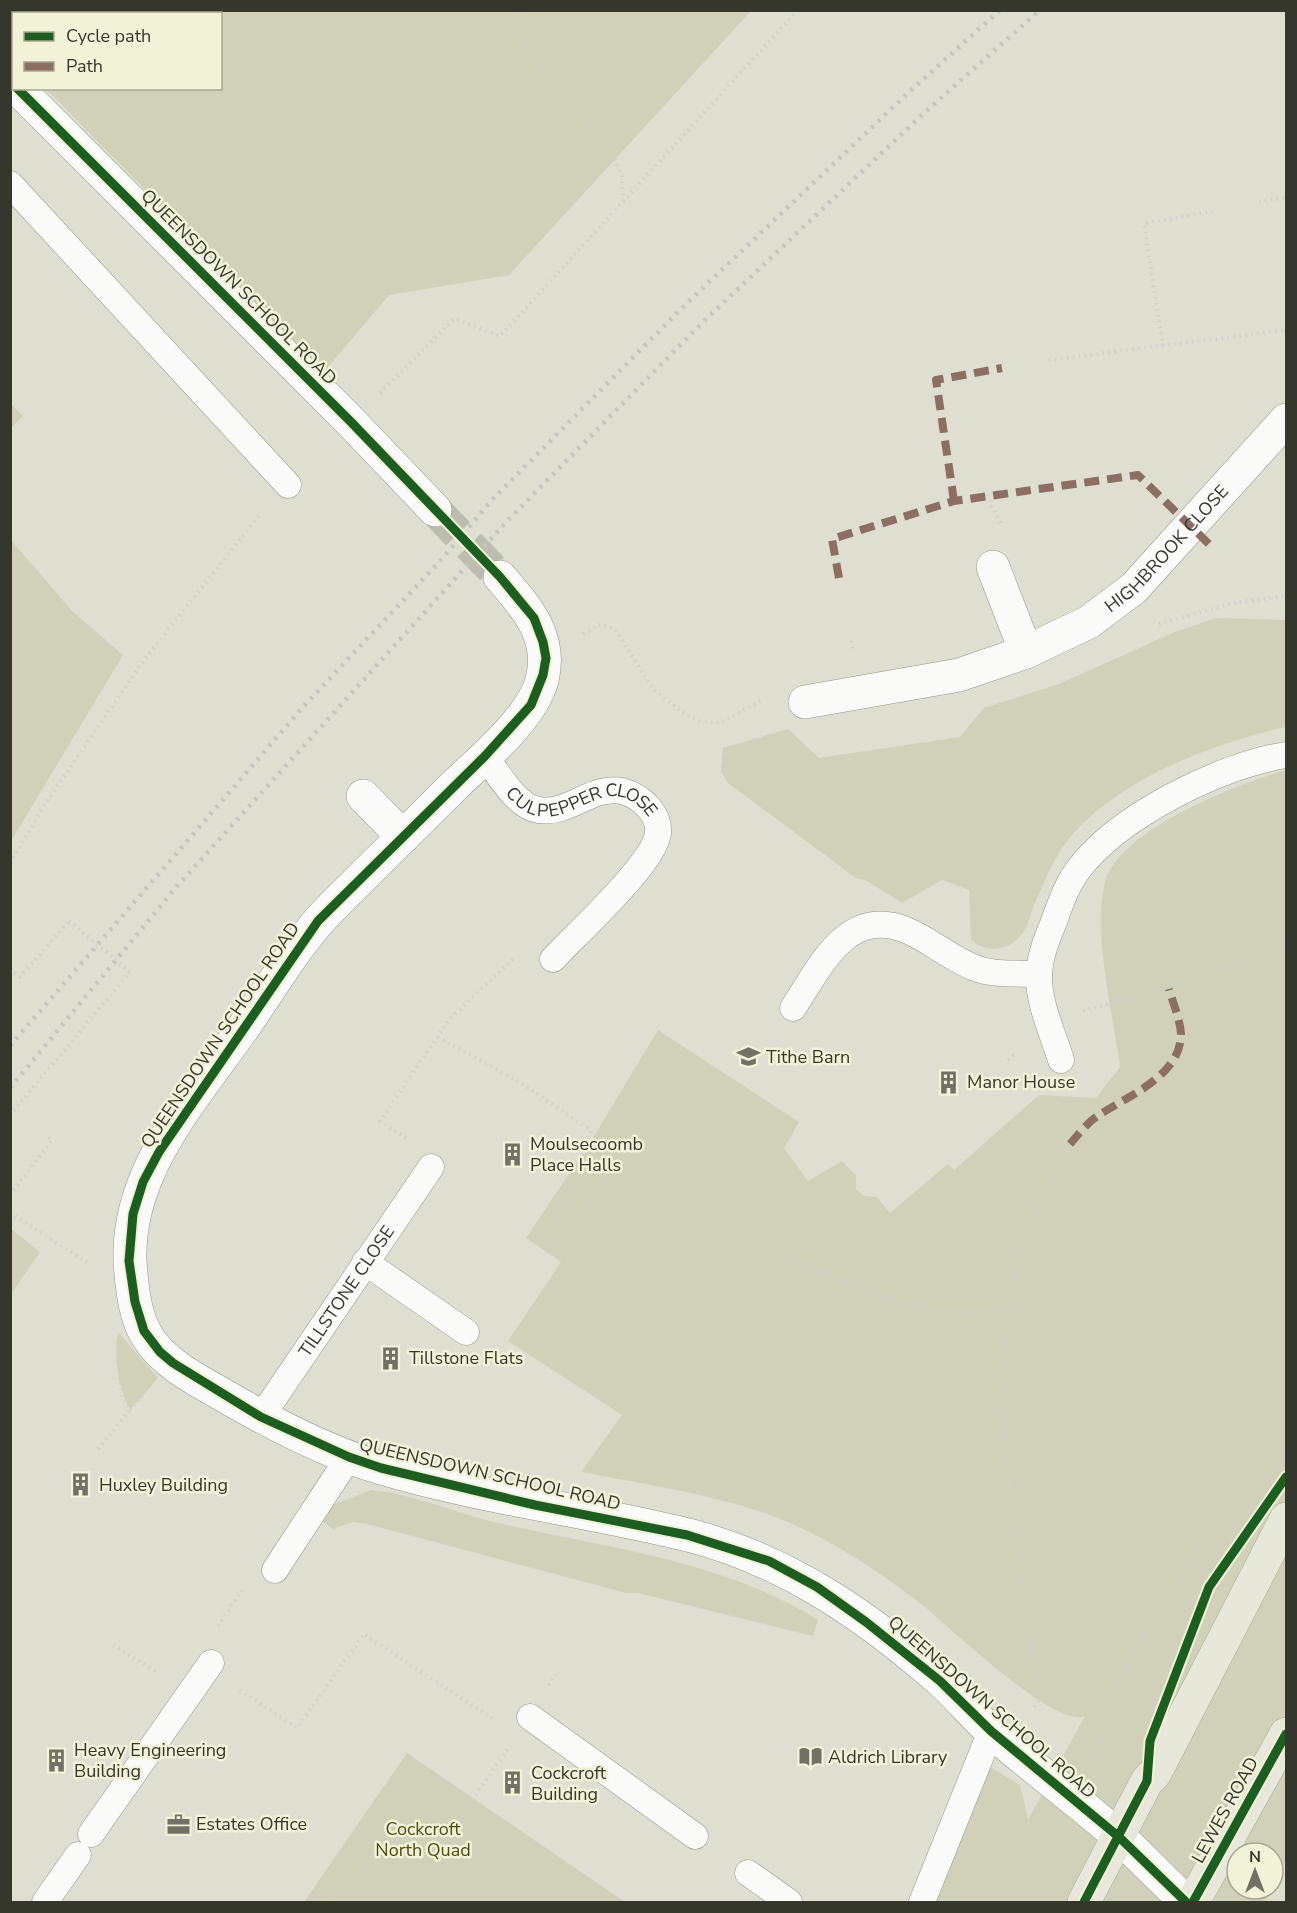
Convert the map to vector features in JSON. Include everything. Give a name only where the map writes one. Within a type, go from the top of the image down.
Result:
[{"type":"main road","points":[[1084,1902],[1287,1519]]},
{"type":"main road","name":"LEWES ROAD","points":[[1193,1902],[1287,1734]]},
{"type":"street","name":"QUEENSDOWN SCHOOL ROAD","points":[[19,90],[351,422],[435,510]]},
{"type":"street","name":"HIGHBROOK CLOSE","points":[[805,702],[933,681],[979,669],[1026,652],[1089,622],[1134,588],[1287,420]]},
{"type":"street","points":[[993,567],[1026,652]]},
{"type":"street","points":[[500,577],[534,618],[546,657]]},
{"type":"street","name":"QUEENSDOWN SCHOOL ROAD","points":[[546,657],[543,675],[531,705],[484,756],[318,921],[172,1129],[143,1182],[133,1214],[129,1252],[139,1317],[150,1341],[160,1352],[190,1375],[261,1417],[350,1457],[381,1468],[524,1502],[687,1535],[768,1561],[817,1587],[866,1622],[940,1681],[992,1731],[1119,1838],[1186,1902]]},
{"type":"street","points":[[363,796],[403,837]]},
{"type":"lane","points":[[10,184],[288,485]]},
{"type":"lane","points":[[1061,1060],[1041,995],[1039,975],[1045,943],[1066,890],[1077,871],[1110,836],[1162,803],[1250,765],[1287,755]]},
{"type":"lane","name":"CULPEPPER CLOSE","points":[[484,756],[517,796],[530,807],[539,810],[562,809],[598,792],[615,791],[630,794],[640,800],[654,814],[658,823],[655,845],[642,866],[553,959]]},
{"type":"lane","points":[[793,1008],[836,944],[856,930],[870,926],[904,930],[976,969],[997,974],[1039,975]]},
{"type":"lane","name":"TILLSTONE CLOSE","points":[[261,1417],[431,1167]]},
{"type":"lane","points":[[365,1262],[466,1332]]},
{"type":"lane","points":[[275,1570],[350,1457]]},
{"type":"lane","points":[[45,1902],[209,1665]]},
{"type":"lane","points":[[530,1717],[694,1836]]},
{"type":"lane","points":[[922,1902],[992,1731]]},
{"type":"lane","points":[[748,1873],[789,1902]]},
{"type":"path","points":[[530,10],[516,13],[510,23],[561,92],[611,151],[622,175],[623,202]]},
{"type":"path","points":[[351,422],[454,319],[500,336],[798,10]]},
{"type":"path","points":[[1259,202],[1287,198]]},
{"type":"path","points":[[1163,346],[1144,224],[1212,211]]},
{"type":"path","points":[[1049,360],[1287,330]]},
{"type":"path","points":[[10,863],[45,804],[144,660],[260,514],[288,485]]},
{"type":"path","points":[[986,495],[1005,532]]},
{"type":"path","points":[[1151,626],[1233,603],[1287,596]]},
{"type":"path","points":[[546,657],[598,625],[609,626],[617,632],[653,688],[682,712],[700,721],[722,723],[767,696],[774,706],[805,702]]},
{"type":"path","points":[[10,969],[21,977],[69,921],[130,972],[16,1112],[10,1115]]},
{"type":"path","points":[[431,1167],[436,1158],[380,1121],[438,1037],[464,1005],[534,940],[553,959]]},
{"type":"path","points":[[1008,1060],[1074,1013],[1126,1002],[1169,989],[1287,943]]},
{"type":"path","points":[[438,1037],[520,1082],[591,1131],[586,1143],[594,1144],[544,1240],[557,1248],[612,1172]]},
{"type":"path","points":[[1034,1707],[1038,1701],[1005,1431],[1004,1374],[1011,1308],[1023,1243],[1034,1210],[1070,1144],[1056,1128],[1061,1060]]},
{"type":"path","points":[[10,1195],[52,1140],[45,1135]]},
{"type":"path","points":[[10,1213],[98,1270],[131,1273]]},
{"type":"path","points":[[763,1246],[881,1293],[923,1306],[964,1312],[1011,1308]]},
{"type":"path","points":[[1261,1489],[1287,1452]]},
{"type":"path","points":[[1066,1793],[1099,1754],[1106,1705],[1198,1546],[1243,1515]]},
{"type":"path","points":[[217,1628],[243,1589]]},
{"type":"path","points":[[209,1665],[297,1728],[364,1634],[490,1717]]},
{"type":"path","points":[[113,1645],[179,1686],[184,1703]]},
{"type":"path","points":[[323,1902],[339,1893],[392,1842],[458,1820],[513,1742]]},
{"type":"green space","points":[[10,11],[751,11],[509,275],[389,295],[324,372],[47,90],[222,90],[222,12],[12,12],[12,54]]},
{"type":"green space","points":[[10,403],[23,416],[11,428],[10,428]]},
{"type":"green space","points":[[10,539],[72,611],[123,655],[11,841]]},
{"type":"green space","points":[[1216,618],[1286,620],[1286,727],[1198,754],[1139,782],[1112,799],[1068,840],[1049,871],[1024,931],[1017,940],[1004,947],[983,947],[971,939],[969,890],[942,880],[902,903],[867,881],[856,878],[728,783],[721,771],[723,748],[788,729],[819,758],[960,737],[984,708],[1059,684],[1175,632]]},
{"type":"green space","points":[[1286,770],[1286,1860],[1285,1862],[1285,1841],[1225,1841],[1225,1901],[1264,1902],[922,1902],[980,1761],[1020,1785],[1028,1820],[1085,1716],[1070,1716],[1050,1707],[1027,1692],[920,1603],[866,1564],[808,1531],[767,1514],[721,1500],[581,1472],[622,1415],[508,1341],[561,1262],[526,1238],[593,1138],[658,1030],[799,1122],[784,1148],[808,1181],[842,1161],[856,1176],[856,1189],[864,1196],[877,1197],[890,1213],[948,1164],[954,1170],[1039,1095],[1096,1098],[1120,1067],[1105,973],[1101,924],[1105,882],[1115,863],[1133,844],[1183,811]]},
{"type":"green space","points":[[11,1229],[40,1252],[11,1294]]},
{"type":"green space","points":[[118,1332],[158,1378],[130,1410],[122,1392],[118,1372],[116,1352]]},
{"type":"green space","points":[[371,1490],[418,1499],[494,1522],[619,1548],[702,1569],[780,1599],[818,1620],[813,1636],[638,1593],[626,1593],[367,1524],[353,1522],[333,1529],[312,1513]]},
{"type":"green space","name":"Cockcroft North Quad","points":[[407,1753],[625,1902],[304,1902]]},
{"type":"tunnel","points":[[435,510],[500,577]]},
{"type":"railway","points":[[10,1046],[303,707],[441,560],[491,501],[686,304],[907,94],[1000,10]]},
{"type":"railway","points":[[10,1088],[178,885],[509,519],[702,323],[924,113],[1040,10]]},
{"type":"marked path","points":[[954,501],[936,380],[1002,368]]},
{"type":"marked path","points":[[839,578],[832,539],[954,501],[1138,475],[1213,548]]},
{"type":"marked path","points":[[1070,1144],[1092,1120],[1149,1084],[1172,1062],[1179,1049],[1181,1034],[1169,989]]},
{"type":"cycle path","points":[[19,90],[351,422],[500,577],[534,618],[546,658],[543,675],[531,705],[485,756],[318,921],[159,1152],[143,1182],[133,1214],[129,1261],[135,1302],[144,1331],[160,1352],[173,1363],[261,1417],[349,1457],[381,1468],[535,1505],[687,1535],[769,1561],[817,1587],[866,1622],[940,1681],[991,1731],[1119,1837],[1186,1902]]},
{"type":"cycle path","points":[[1084,1902],[1147,1781],[1150,1741],[1209,1587],[1286,1477]]},
{"type":"cycle path","points":[[1193,1902],[1286,1734]]},
{"type":"place","name":"Tithe Barn","points":[[748,1057]]},
{"type":"place","name":"Manor House","points":[[949,1082]]},
{"type":"place","name":"Moulsecoomb Place Halls","points":[[512,1154]]},
{"type":"place","name":"Tillstone Flats","points":[[391,1358]]},
{"type":"place","name":"Huxley Building","points":[[81,1485]]},
{"type":"place","name":"Aldrich Library","points":[[810,1757]]},
{"type":"place","name":"Heavy Engineering Building","points":[[56,1760]]},
{"type":"place","name":"Cockcroft Building","points":[[513,1783]]},
{"type":"place","name":"Estates Office","points":[[178,1824]]}]
